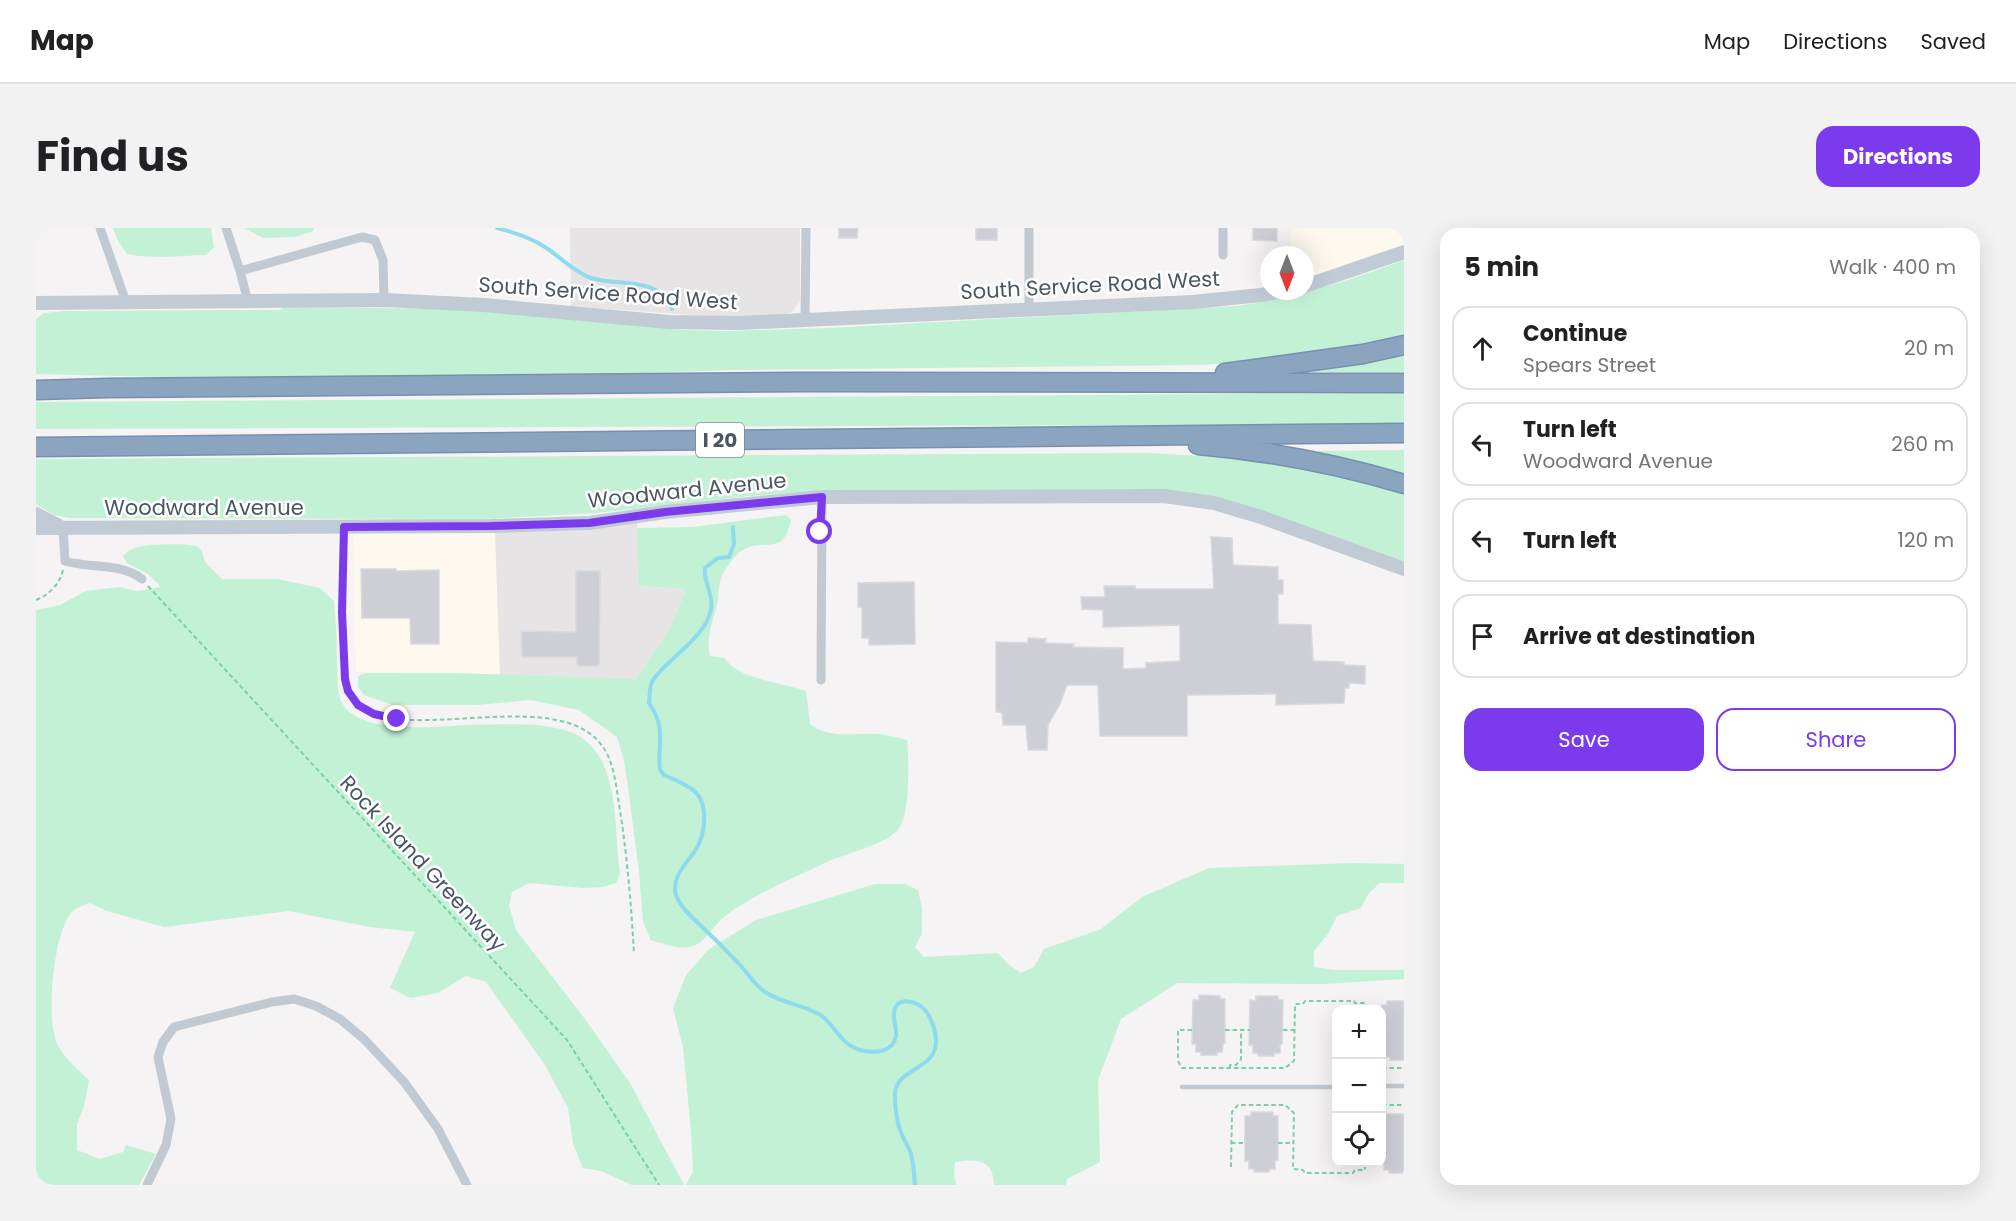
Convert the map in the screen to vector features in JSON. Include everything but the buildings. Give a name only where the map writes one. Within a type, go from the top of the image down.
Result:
[{"type":"highway","points":[[1134,384],[1288,365],[1363,354],[1404,345]]},
{"type":"highway","points":[[36,390],[108,387],[805,382],[1404,383]]},
{"type":"highway","name":"I 20","points":[[36,447],[1404,433]]},
{"type":"highway","points":[[1083,436],[1215,446],[1280,455],[1353,469],[1404,484]]},
{"type":"main road","points":[[1314,283],[1404,252]]},
{"type":"main road","name":"South Service Road West","points":[[36,303],[384,300],[484,305],[669,322],[738,323],[1193,302],[1260,294]]},
{"type":"main road","points":[[36,312],[55,302]]},
{"type":"main road","name":"Woodward Avenue","points":[[36,528],[491,526],[589,523],[665,512],[822,497],[1164,496],[1214,503],[1404,569]]},
{"type":"main road","points":[[36,514],[63,528]]},
{"type":"street","points":[[100,228],[126,302]]},
{"type":"street","points":[[226,228],[248,302]]},
{"type":"street","points":[[805,321],[806,228]]},
{"type":"street","points":[[1029,228],[1029,310]]},
{"type":"street","points":[[1223,228],[1223,255]]},
{"type":"street","points":[[240,271],[362,237],[375,240],[383,260],[384,300]]},
{"type":"street","points":[[820,680],[822,497]]},
{"type":"street","points":[[63,528],[65,561],[78,565],[117,567],[134,573],[142,579]]},
{"type":"street","points":[[147,1185],[166,1145],[171,1119],[158,1058],[163,1042],[174,1027],[272,1002],[294,999],[316,1006],[340,1018],[405,1083],[438,1129],[467,1185]]},
{"type":"lane","points":[[1386,1086],[1404,1086]]},
{"type":"lane","points":[[1182,1087],[1332,1087]]},
{"type":"path","points":[[344,527],[343,666],[348,691],[358,705],[374,714],[397,719],[481,717],[558,720],[568,722],[588,732],[603,746],[612,768],[621,813],[628,863],[634,953]]},
{"type":"path","points":[[36,600],[44,597],[54,588],[62,577],[65,561]]},
{"type":"path","name":"Rock Island Greenway","points":[[142,579],[567,1040],[659,1185]]},
{"type":"path","points":[[1192,1030],[1178,1030],[1178,1061],[1182,1068],[1285,1068],[1294,1060],[1295,1004],[1303,1004],[1305,1001],[1354,1000],[1355,1003],[1366,1003],[1366,1005]]},
{"type":"path","points":[[1226,1030],[1250,1030]]},
{"type":"path","points":[[1230,1068],[1230,1065],[1236,1065],[1241,1059],[1241,1030]]},
{"type":"path","points":[[1282,1030],[1294,1030]]},
{"type":"path","points":[[1386,1068],[1404,1068]]},
{"type":"path","points":[[1231,1167],[1232,1112],[1238,1105],[1285,1105],[1294,1113],[1293,1170],[1303,1170],[1305,1173],[1353,1173],[1354,1170],[1365,1170],[1365,1167]]},
{"type":"path","points":[[1386,1105],[1404,1105]]},
{"type":"path","points":[[1231,1143],[1245,1143]]},
{"type":"path","points":[[1278,1143],[1294,1143]]},
{"type":"shaded area","points":[[570,228],[800,228],[800,302],[792,312],[777,316],[704,316],[571,306]]},
{"type":"shaded area","points":[[1291,228],[1404,228],[1404,246],[1314,276],[1314,246],[1291,246]]},
{"type":"shaded area","points":[[637,523],[639,586],[686,589],[669,630],[636,679],[500,675],[495,532],[572,530]]},
{"type":"shaded area","points":[[353,532],[495,532],[500,675],[356,672]]},
{"type":"green space","points":[[113,228],[211,228],[214,247],[206,255],[162,257],[127,254]]},
{"type":"green space","points":[[244,228],[314,228],[313,231],[295,237],[263,238]]},
{"type":"green space","points":[[1404,260],[1404,334],[1347,347],[1269,360],[1201,365],[731,370],[564,376],[162,377],[36,374],[36,319],[44,313],[64,311],[280,310],[284,307],[462,309],[687,330],[724,331],[828,328],[1237,306],[1269,300],[1314,300],[1314,290]]},
{"type":"green space","points":[[1404,349],[1404,372],[1312,372],[1313,368]]},
{"type":"green space","points":[[1404,393],[1404,424],[36,429],[36,402]]},
{"type":"green space","points":[[1404,450],[1404,476],[1317,454],[1318,451]]},
{"type":"green space","points":[[1149,453],[1255,459],[1323,471],[1404,492],[1404,563],[1184,492],[1143,489],[839,490],[749,496],[596,513],[486,519],[70,518],[54,515],[36,504],[36,459]]},
{"type":"green space","points":[[786,515],[791,520],[783,539],[778,543],[757,545],[741,551],[723,574],[709,637],[710,656],[724,658],[750,676],[806,691],[810,724],[818,729],[834,734],[879,734],[907,740],[906,809],[900,827],[887,838],[827,862],[749,900],[725,916],[696,945],[679,947],[651,940],[643,922],[628,787],[617,737],[579,710],[531,700],[477,705],[392,705],[364,695],[358,687],[358,676],[366,673],[456,673],[636,679],[669,630],[686,589],[639,586],[637,528],[692,527]]},
{"type":"green space","points":[[179,544],[197,546],[202,551],[205,562],[222,579],[277,579],[320,588],[334,601],[339,696],[347,709],[360,718],[396,727],[535,725],[561,729],[577,735],[597,753],[611,788],[620,873],[616,883],[603,887],[583,888],[529,883],[512,892],[509,906],[516,930],[585,1019],[630,1083],[684,1185],[632,1185],[601,1171],[583,1168],[573,1144],[568,1108],[545,1065],[486,982],[466,976],[438,993],[410,998],[390,988],[415,932],[370,927],[288,911],[164,927],[107,911],[90,903],[73,911],[66,921],[60,936],[53,977],[52,1018],[58,1046],[68,1060],[89,1080],[84,1106],[77,1124],[77,1150],[100,1159],[123,1152],[126,1145],[156,1154],[139,1185],[36,1185],[36,610],[60,605],[86,591],[119,587],[137,591],[161,587],[148,574],[127,563],[123,556],[141,546]]},
{"type":"green space","points":[[1353,863],[1404,864],[1404,883],[1380,883],[1369,893],[1361,908],[1337,916],[1328,934],[1314,951],[1314,967],[1334,970],[1404,970],[1404,979],[1324,984],[1177,983],[1121,1019],[1098,1080],[1100,1162],[1067,1179],[1066,1185],[994,1185],[993,1176],[987,1165],[970,1161],[955,1162],[954,1177],[957,1185],[686,1185],[693,1171],[691,1131],[683,1047],[673,1008],[686,975],[709,949],[756,920],[875,884],[905,884],[918,890],[922,908],[922,934],[915,947],[924,957],[998,953],[1021,973],[1034,967],[1044,949],[1101,929],[1142,897],[1209,868]]},
{"type":"waterway","points":[[497,228],[540,244],[591,278],[637,284],[658,291],[666,298],[672,309]]},
{"type":"waterway","points":[[733,527],[734,544],[729,557],[718,558],[705,568],[712,604],[708,619],[694,638],[653,680],[650,688],[649,703],[655,712],[660,728],[660,770],[664,775],[694,791],[699,796],[704,811],[704,825],[699,844],[677,877],[676,895],[689,914],[730,954],[761,989],[771,996],[819,1014],[849,1045],[874,1052],[888,1048],[896,1036],[894,1013],[897,1005],[906,1001],[913,1002],[925,1010],[933,1025],[936,1040],[934,1051],[929,1060],[904,1077],[895,1093],[898,1121],[911,1155],[915,1185]]},
{"type":"route","points":[[397,719],[366,711],[353,700],[348,691],[343,666],[344,527],[589,523],[665,512],[822,497],[820,532]]}]
